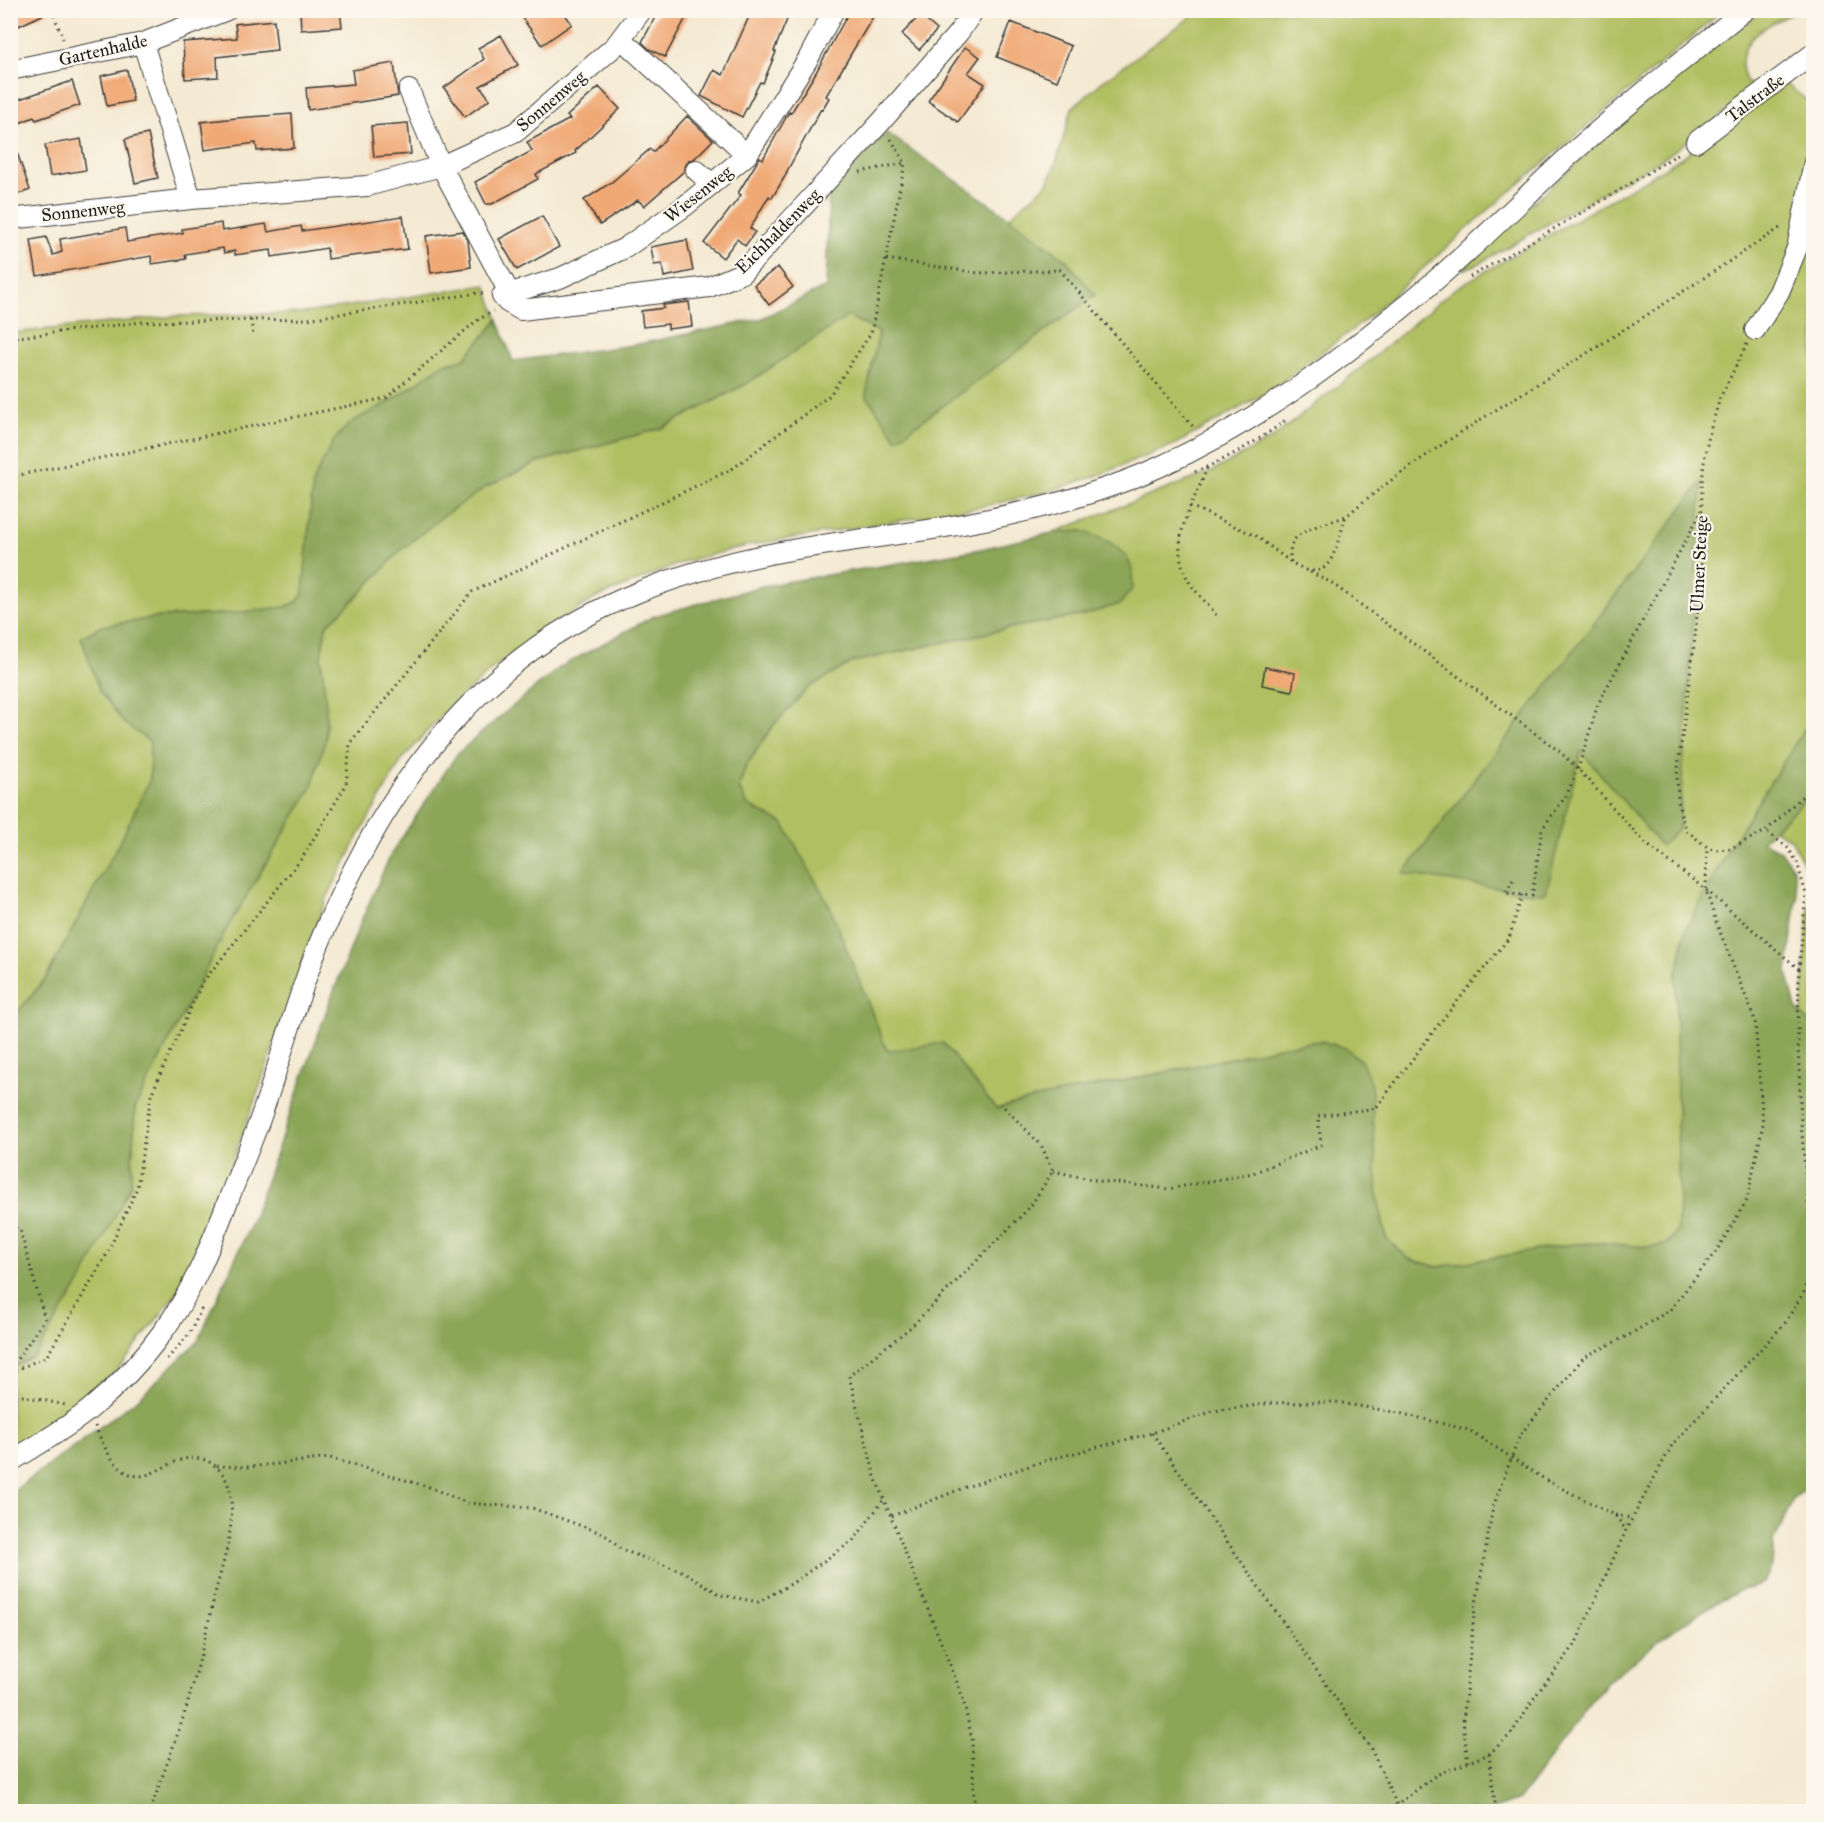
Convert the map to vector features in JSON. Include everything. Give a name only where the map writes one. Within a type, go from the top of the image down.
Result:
[{"type":"street","name":"Gartenhalde","points":[[10,70],[143,43],[227,10]]},
{"type":"street","name":"Sonnenweg","points":[[10,219],[191,200],[367,186],[441,166],[516,132],[615,46],[642,10]]},
{"type":"street","name":"Wiesenweg","points":[[507,297],[560,278],[625,248],[686,206],[747,155],[808,59],[834,10]]},
{"type":"street","name":"Eichhaldenweg","points":[[507,297],[522,310],[709,287],[742,273],[881,122],[959,32],[974,10]]},
{"type":"street","points":[[10,1462],[92,1416],[164,1330],[188,1293],[207,1254],[258,1124],[316,953],[342,891],[376,825],[414,767],[455,718],[502,673],[555,633],[602,608],[662,582],[722,565],[791,550],[962,525],[1070,500],[1119,484],[1207,444],[1265,409],[1354,347],[1389,319],[1447,270],[1629,104],[1745,10]]},
{"type":"street","points":[[143,43],[191,200]]},
{"type":"street","points":[[630,47],[747,155]]},
{"type":"street","name":"Talstraße","points":[[1696,142],[1814,53]]},
{"type":"street","points":[[409,90],[441,166],[507,297]]},
{"type":"street","points":[[1755,330],[1779,292],[1797,248],[1814,162]]},
{"type":"street","points":[[696,170],[712,184]]},
{"type":"path","points":[[52,10],[71,58]]},
{"type":"path","points":[[881,122],[905,162],[886,259],[979,273],[1060,270],[1207,444],[1208,467],[1182,526],[1181,561],[1197,593],[1211,606],[1218,618]]},
{"type":"path","points":[[1462,281],[1658,168],[1696,142]]},
{"type":"path","points":[[859,172],[905,162]]},
{"type":"path","points":[[1292,563],[1289,551],[1303,532],[1346,515],[1394,477],[1450,438],[1573,362],[1804,213]]},
{"type":"path","points":[[10,338],[142,322],[307,318],[478,293],[507,297]]},
{"type":"path","points":[[251,320],[253,336]]},
{"type":"path","points":[[10,477],[386,398],[475,322]]},
{"type":"path","name":"Ulmer Steige","points":[[1707,847],[1687,831],[1681,816],[1677,775],[1701,573],[1702,483],[1710,431],[1720,398],[1755,330]]},
{"type":"path","points":[[1188,475],[1208,467],[1268,434],[1296,412]]},
{"type":"path","points":[[1190,506],[1256,536],[1303,570],[1330,582],[1559,751],[1645,843],[1706,890],[1799,969]]},
{"type":"path","points":[[1513,880],[1505,893],[1532,896],[1542,829],[1566,796],[1578,769],[1598,704],[1702,510]]},
{"type":"path","points":[[1303,570],[1316,571],[1327,566],[1335,550],[1346,515]]},
{"type":"path","points":[[1468,1762],[1463,1722],[1474,1615],[1493,1507],[1520,1435],[1584,1358],[1629,1335],[1670,1310],[1717,1250],[1747,1200],[1763,1124],[1755,1020],[1716,922],[1706,890],[1707,847],[1716,850],[1729,849],[1766,831],[1814,785]]},
{"type":"path","points":[[1394,1812],[1397,1805],[1436,1775],[1489,1754],[1511,1734],[1536,1695],[1575,1645],[1626,1530],[1672,1445],[1785,1323],[1804,1292],[1809,1268],[1810,1237],[1797,1043],[1799,969],[1806,894],[1797,862],[1788,848],[1766,831]]},
{"type":"path","points":[[1053,1171],[1100,1181],[1169,1189],[1253,1173],[1321,1145],[1318,1116],[1376,1108],[1438,1024],[1509,938],[1522,895]]},
{"type":"path","points":[[10,1108],[14,1104]]},
{"type":"path","points":[[1001,1104],[1041,1145],[1053,1171]]},
{"type":"path","points":[[971,1812],[974,1800],[972,1738],[963,1695],[875,1477],[849,1376],[911,1326],[943,1295],[1030,1207],[1053,1171]]},
{"type":"path","points":[[10,1226],[20,1230],[45,1318],[10,1369]]},
{"type":"path","points":[[162,1365],[190,1333],[205,1302]]},
{"type":"path","points":[[10,1396],[24,1396],[92,1416],[104,1447],[117,1467],[132,1475],[145,1476],[173,1461],[190,1457],[203,1459],[217,1466],[249,1467],[330,1458],[409,1480],[467,1503],[532,1509],[603,1534],[622,1550],[684,1572],[721,1595],[758,1602],[791,1584],[854,1540],[884,1499]]},
{"type":"path","points":[[892,1516],[966,1487],[1044,1461],[1152,1433],[1213,1411],[1272,1403],[1336,1402],[1399,1413],[1469,1430],[1549,1482],[1616,1515],[1632,1518]]},
{"type":"path","points":[[1152,1433],[1371,1749],[1397,1805]]},
{"type":"path","points":[[150,1812],[190,1696],[226,1550],[231,1499],[226,1479],[217,1466]]},
{"type":"path","points":[[1616,1515],[1626,1530]]},
{"type":"path","points":[[1489,1754],[1497,1812]]},
{"type":"green space","points":[[1193,11],[1722,11],[1485,213],[1364,321],[1268,392],[1176,444],[1099,475],[1047,492],[975,508],[751,545],[686,561],[596,598],[550,626],[496,666],[445,711],[402,760],[327,898],[304,956],[259,1089],[205,1236],[180,1289],[121,1366],[83,1403],[11,1453],[11,1368],[35,1355],[131,1185],[135,1107],[227,928],[311,789],[326,706],[321,656],[326,626],[401,550],[443,516],[488,486],[538,462],[662,428],[746,384],[848,316],[879,332],[866,395],[897,439],[1094,295],[1066,260],[1009,217],[1048,183],[1072,108],[1103,81],[1189,18]]},
{"type":"green space","points":[[1762,11],[1800,11],[1764,28],[1747,45],[1742,69],[1747,83],[1760,86],[1667,156],[1478,264],[1462,270],[1659,89]]},
{"type":"green space","points":[[1800,11],[1813,11],[1813,22],[1808,15]]},
{"type":"green space","points":[[1785,83],[1813,105],[1813,133],[1804,163],[1804,220],[1814,234],[1813,716],[1729,848],[1686,929],[1676,978],[1678,1230],[1666,1245],[1646,1247],[1604,1243],[1574,1244],[1438,1267],[1409,1259],[1386,1239],[1378,1198],[1321,1041],[1068,1091],[996,1109],[943,1044],[887,1051],[783,823],[748,806],[739,788],[745,768],[771,728],[808,688],[853,662],[1014,627],[1084,615],[1082,531],[1052,533],[1211,472],[1271,439],[1454,289],[1647,179],[1720,133]]},
{"type":"green space","points":[[887,133],[1009,217],[1066,260],[1095,295],[897,439],[866,395],[879,332],[848,316],[746,384],[662,428],[538,462],[488,486],[443,516],[401,550],[326,626],[321,656],[326,706],[326,738],[311,789],[227,928],[135,1107],[131,1185],[82,1280],[35,1355],[11,1368],[11,1020],[46,978],[124,834],[150,779],[150,742],[124,723],[100,692],[81,637],[102,626],[161,617],[225,614],[285,607],[297,602],[303,594],[313,481],[333,442],[352,422],[396,398],[443,364],[464,359],[498,320],[513,361],[634,345],[760,319],[826,287],[829,188]]},
{"type":"green space","points":[[486,285],[498,320],[464,359],[443,364],[396,398],[352,422],[303,594],[297,602],[285,607],[225,614],[161,617],[102,626],[82,637],[124,723],[150,742],[150,779],[124,834],[46,978],[11,1020],[11,333],[178,316],[304,313]]},
{"type":"green space","points":[[1702,482],[1679,828],[1661,846],[1581,751],[1546,893],[1531,893],[1403,874]]},
{"type":"green space","points":[[1082,531],[1116,547],[1130,564],[1133,588],[1120,604],[1084,615],[1014,627],[853,662],[808,688],[771,728],[745,768],[739,788],[748,806],[783,823],[830,907],[887,1051],[943,1043],[996,1109],[1036,1098],[1192,1067],[1283,1046],[1321,1041],[1346,1048],[1362,1062],[1371,1084],[1378,1198],[1386,1238],[1409,1259],[1438,1267],[1574,1244],[1604,1243],[1646,1247],[1666,1245],[1678,1230],[1676,978],[1686,929],[1729,848],[1813,716],[1813,792],[1762,841],[1781,851],[1794,870],[1797,898],[1787,972],[1796,1008],[1814,1028],[1813,1483],[1793,1499],[1774,1542],[1772,1566],[1764,1582],[1741,1590],[1709,1607],[1663,1637],[1604,1685],[1519,1800],[1494,1809],[1494,1811],[11,1811],[11,1493],[139,1398],[198,1341],[252,1221],[331,998],[362,919],[391,854],[457,754],[560,667],[654,616],[762,586],[976,550],[1052,533]]},
{"type":"green space","points":[[1813,792],[1813,1028],[1802,1015],[1810,900],[1808,872],[1791,839],[1774,830]]},
{"type":"building","points":[[10,10],[53,10],[10,30]]},
{"type":"building","points":[[300,10],[340,10],[342,27],[301,30]]},
{"type":"building","points":[[533,10],[562,10],[572,24],[542,45],[522,18]]},
{"type":"building","points":[[659,10],[690,10],[665,57],[649,49],[642,42]]},
{"type":"building","points":[[752,10],[791,10],[763,83],[760,82],[742,117],[701,96],[714,70],[723,75]]},
{"type":"building","points":[[850,10],[877,10],[826,96],[829,98],[787,173],[772,198],[769,196],[750,228],[755,232],[745,246],[737,239],[723,258],[704,243],[741,195],[738,193],[760,157],[763,159],[789,112],[791,113],[815,74]]},
{"type":"building","points":[[920,15],[937,30],[919,50],[902,34]]},
{"type":"building","points":[[274,20],[277,50],[217,57],[218,77],[185,79],[183,42],[237,38],[235,24]]},
{"type":"building","points":[[1011,22],[1071,46],[1057,81],[997,57]]},
{"type":"building","points":[[501,35],[518,65],[480,86],[490,99],[465,117],[444,88],[484,59],[478,48]]},
{"type":"building","points":[[965,47],[980,57],[968,73],[985,84],[958,122],[928,101]]},
{"type":"building","points":[[394,63],[398,96],[308,110],[306,88],[354,84],[352,70]]},
{"type":"building","points":[[127,70],[133,101],[107,106],[101,76]]},
{"type":"building","points":[[72,81],[80,105],[36,120],[34,117],[10,127],[11,102]]},
{"type":"building","points":[[599,87],[620,109],[575,151],[576,153],[536,174],[538,179],[492,204],[486,204],[475,182],[532,151],[527,142],[570,119],[567,116]]},
{"type":"building","points":[[292,114],[294,148],[257,151],[256,143],[205,150],[201,122]]},
{"type":"building","points":[[687,116],[713,140],[695,158],[687,162],[683,172],[644,206],[638,200],[600,225],[584,200],[612,182],[650,149],[653,152]]},
{"type":"building","points":[[408,123],[411,154],[374,157],[371,126]]},
{"type":"building","points":[[148,134],[158,178],[135,183],[125,139]]},
{"type":"building","points":[[81,139],[86,170],[50,176],[45,145]]},
{"type":"building","points":[[13,141],[30,190],[10,197],[10,142]]},
{"type":"building","points":[[403,216],[408,249],[328,259],[327,248],[272,257],[271,250],[235,255],[235,251],[224,253],[223,248],[185,254],[186,259],[152,264],[151,256],[37,276],[31,240],[46,237],[53,255],[62,252],[60,239],[125,228],[127,242],[183,233],[182,229],[221,223],[222,231],[266,224],[268,232],[301,226],[302,231]]},
{"type":"building","points":[[542,216],[559,247],[517,270],[499,239]]},
{"type":"building","points":[[463,231],[468,241],[471,267],[431,273],[426,236]]},
{"type":"building","points":[[687,240],[693,271],[664,277],[662,264],[654,265],[651,247]]},
{"type":"building","points":[[778,267],[793,287],[769,305],[754,285]]},
{"type":"building","points":[[689,302],[692,326],[668,329],[668,324],[643,327],[641,311],[664,308],[663,305]]},
{"type":"building","points":[[1265,667],[1295,673],[1292,691],[1262,685]]}]
